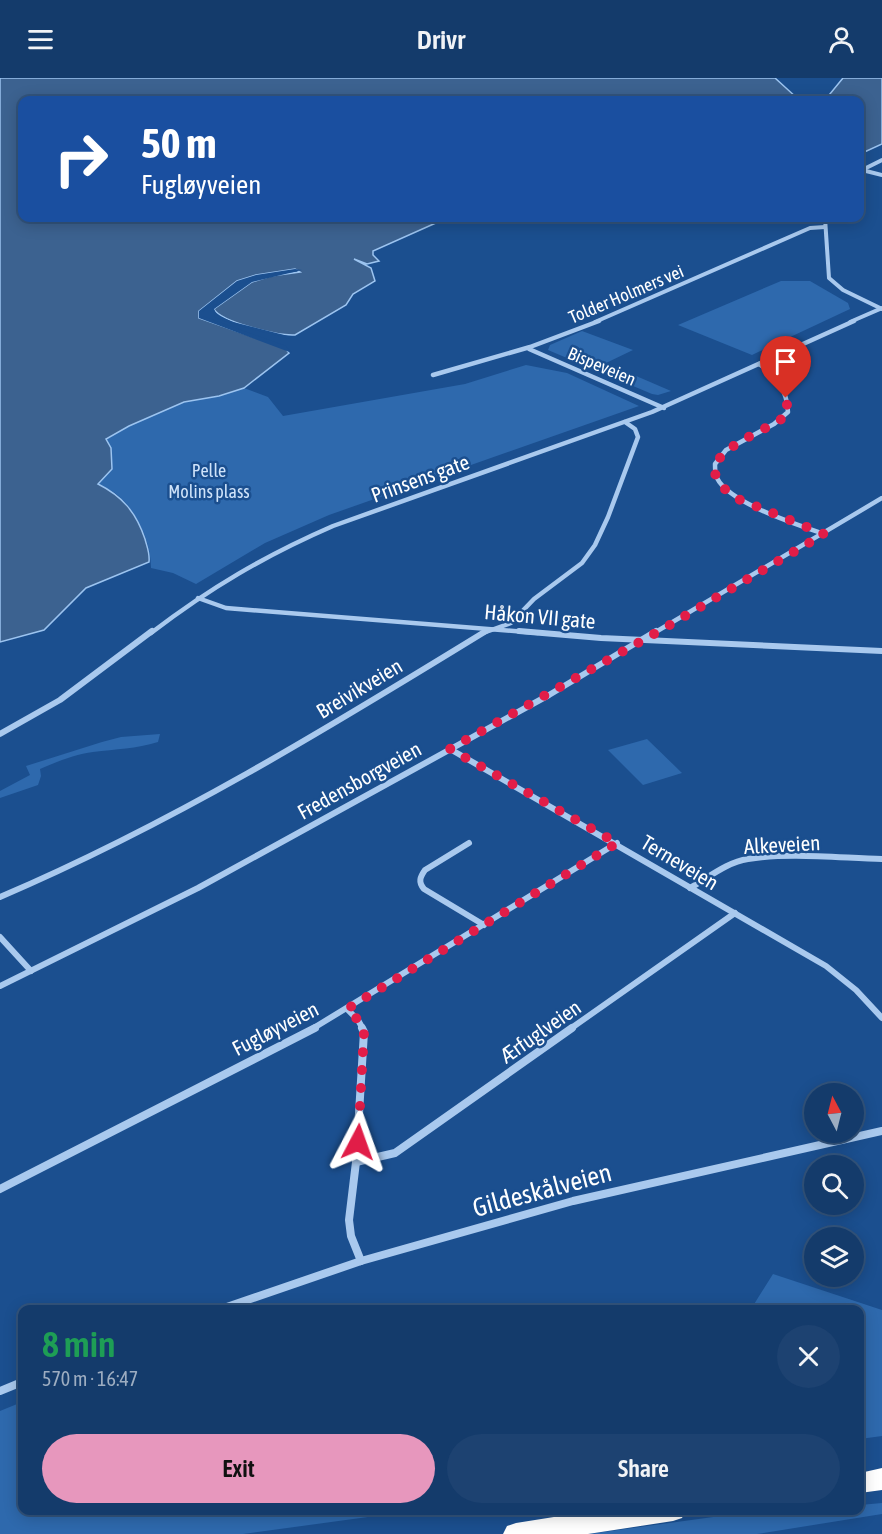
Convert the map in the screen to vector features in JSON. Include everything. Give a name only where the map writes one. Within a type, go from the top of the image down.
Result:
[{"type":"highway","points":[[864,1482],[882,1479]]},
{"type":"highway","points":[[516,1534],[640,1515]]},
{"type":"street","points":[[864,169],[882,160]]},
{"type":"street","points":[[864,171],[882,175]]},
{"type":"street","points":[[825,222],[828,273],[832,282],[882,308]]},
{"type":"street","name":"Tolder Holmers vei","points":[[433,375],[529,349],[623,311],[810,228],[825,227]]},
{"type":"street","name":"Prinsens gate","points":[[0,734],[56,704],[198,598],[286,546],[333,526],[664,408],[882,308]]},
{"type":"street","name":"Bispeveien","points":[[529,349],[664,408]]},
{"type":"street","points":[[759,364],[773,372],[786,398],[788,412],[767,429],[728,448],[719,456],[714,475],[725,491],[738,499],[824,534]]},
{"type":"street","name":"Breivikveien","points":[[0,897],[56,874],[199,802],[490,629],[511,623],[534,599],[582,563],[595,545],[638,437],[635,429],[625,422]]},
{"type":"street","name":"Fredensborgveien","points":[[0,986],[198,888],[613,659],[641,639],[668,626],[882,498]]},
{"type":"street","name":"Håkon VII gate","points":[[198,598],[226,608],[490,629],[882,651]]},
{"type":"street","name":"Terneveien","points":[[450,749],[617,843],[826,966],[856,990],[882,1018]]},
{"type":"street","points":[[469,843],[425,870],[420,877],[420,884],[424,889],[484,925]]},
{"type":"street","name":"Fugløyveien","points":[[0,1189],[318,1026],[617,843]]},
{"type":"street","name":"Alkeveien","points":[[690,888],[726,867],[746,859],[775,857],[882,859]]},
{"type":"street","name":"Ærfuglveien","points":[[356,1162],[394,1153],[735,913]]},
{"type":"street","points":[[0,937],[31,971]]},
{"type":"street","points":[[347,1009],[358,1020],[364,1032],[356,1162],[349,1220],[351,1236],[361,1261]]},
{"type":"street","name":"Gildeskålveien","points":[[233,1305],[361,1261],[573,1201],[882,1131]]},
{"type":"street","points":[[0,1391],[18,1384]]},
{"type":"green space","points":[[781,281],[810,281],[848,303],[850,309],[752,355],[678,325]]},
{"type":"green space","points":[[582,331],[633,350],[606,363],[671,391],[658,395],[652,394],[548,350],[550,345]]},
{"type":"green space","name":"Pelle Molins plass","points":[[526,365],[567,373],[639,406],[329,515],[265,543],[196,584],[173,573],[151,568],[148,547],[136,517],[115,493],[98,484],[112,469],[106,439],[129,426],[184,402],[219,396],[244,388],[268,397],[283,416],[465,384]]},
{"type":"green space","points":[[160,734],[158,742],[86,753],[40,769],[41,776],[38,785],[0,798],[0,791],[30,775],[26,766],[121,737]]},
{"type":"green space","points":[[647,739],[682,773],[643,785],[608,750]]},
{"type":"green space","points":[[773,1274],[804,1284],[804,1287],[812,1287],[882,1310],[882,1436],[864,1438],[864,1305],[754,1305]]},
{"type":"green space","points":[[18,1404],[18,1515],[383,1515],[243,1534],[0,1534],[0,1411]]},
{"type":"green space","points":[[882,1503],[882,1514],[757,1534],[589,1534],[728,1515],[864,1515],[864,1505]]},
{"type":"shaded area","points":[[0,78],[775,78],[795,96],[18,96],[18,222],[438,222],[373,251],[373,255],[379,261],[367,264],[354,259],[371,268],[375,281],[353,294],[346,305],[295,335],[264,331],[238,323],[227,319],[214,309],[252,282],[271,276],[300,272],[295,269],[256,275],[237,281],[199,311],[199,318],[285,348],[289,353],[244,388],[219,396],[184,402],[129,426],[106,439],[111,448],[112,469],[98,484],[114,494],[133,513],[145,539],[149,562],[86,588],[44,630],[0,642]]},
{"type":"shaded area","points":[[843,78],[882,78],[882,144],[864,152],[864,96],[828,96]]},
{"type":"pier","points":[[302,270],[252,282],[214,309],[217,315],[233,322],[292,337],[290,339],[232,324],[215,317],[212,307],[250,280],[238,284],[202,312],[202,316],[286,346],[292,353],[199,318],[199,311],[237,281],[256,275]]},
{"type":"route","points":[[358,1142],[364,1032],[358,1020],[347,1009],[617,843],[450,749],[613,659],[641,639],[668,626],[824,534],[738,499],[725,491],[714,475],[719,456],[728,448],[747,440],[783,418],[788,412],[786,398]]}]
